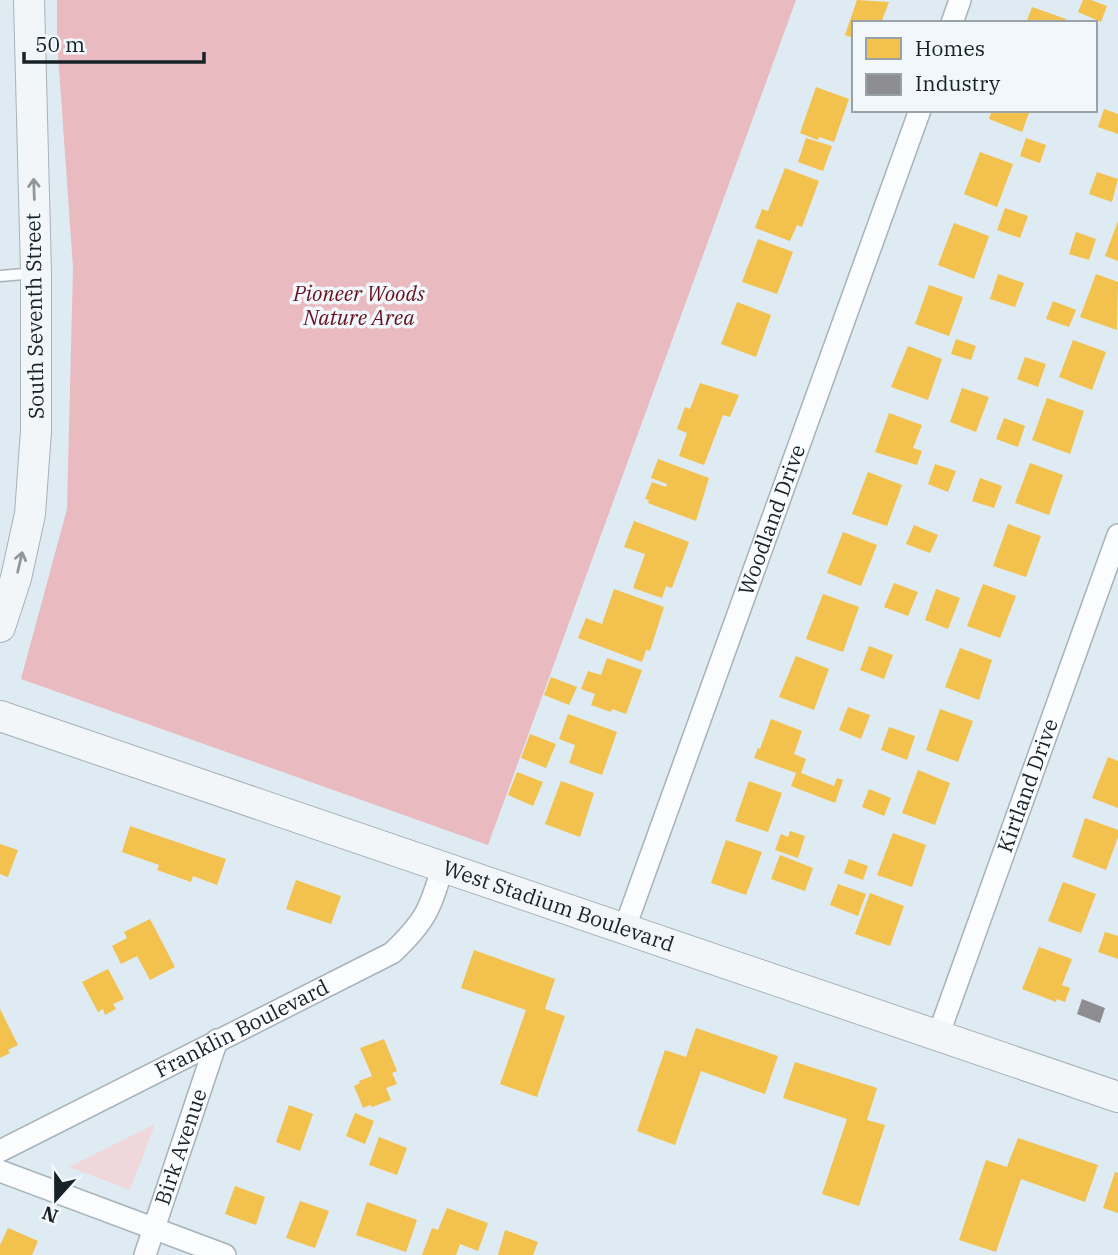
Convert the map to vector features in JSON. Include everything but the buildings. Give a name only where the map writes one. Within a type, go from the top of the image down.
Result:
[{"type":"main road","name":"South Seventh Street","points":[[0,627],[16,578],[30,514],[36,431],[36,273],[29,0]]},
{"type":"main road","name":"West Stadium Boulevard","points":[[0,716],[1118,1097]]},
{"type":"street","points":[[953,21],[960,0]]},
{"type":"street","name":"Woodland Drive","points":[[624,930],[919,112]]},
{"type":"street","name":"Kirtland Drive","points":[[938,1037],[1118,535]]},
{"type":"street","name":"Franklin Boulevard","points":[[0,1151],[392,953],[415,932],[429,910],[443,866]]},
{"type":"street","name":"Birk Avenue","points":[[145,1255],[217,1041]]},
{"type":"street","points":[[0,1171],[225,1255]]},
{"type":"lane","points":[[0,276],[36,273]]},
{"type":"shaded area","points":[[155,1124],[130,1190],[69,1167]]},
{"type":"green space","name":"Pioneer Woods Nature Area","points":[[57,0],[796,0],[488,845],[21,679],[67,509],[73,267],[57,40]]}]
